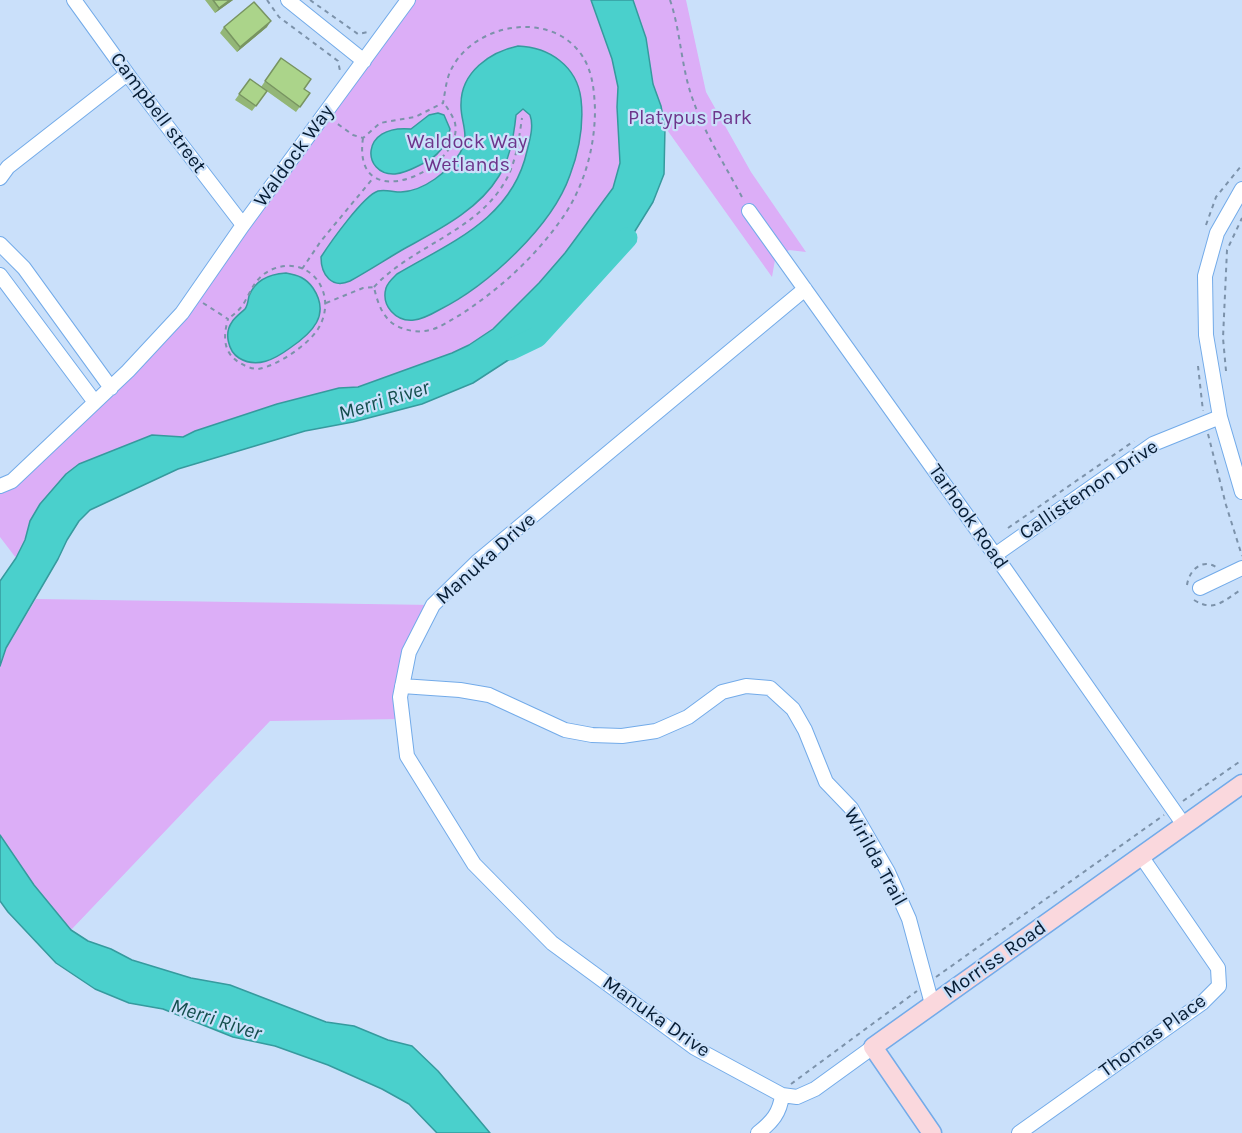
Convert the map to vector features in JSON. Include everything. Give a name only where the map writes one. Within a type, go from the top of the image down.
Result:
[{"type":"street","name":"Campbell street","points":[[74,0],[127,74],[243,225]]},
{"type":"street","points":[[288,0],[363,61]]},
{"type":"street","name":"Waldock Way","points":[[0,486],[12,481],[94,401],[111,388],[182,313],[243,225],[408,0]]},
{"type":"street","points":[[0,178],[8,166],[127,74]]},
{"type":"street","points":[[1242,189],[1216,233],[1205,276],[1206,335],[1220,417],[1242,492]]},
{"type":"street","name":"Tarhook Road","points":[[749,211],[995,555],[1184,825]]},
{"type":"street","points":[[0,244],[24,268],[111,388]]},
{"type":"street","points":[[0,276],[94,401]]},
{"type":"street","name":"Manuka Drive","points":[[780,1094],[695,1048],[552,943],[474,864],[407,756],[400,697],[409,652],[433,605],[477,562],[806,290]]},
{"type":"street","name":"Callistemon Drive","points":[[995,555],[1153,444],[1220,417]]},
{"type":"street","points":[[1200,588],[1242,568]]},
{"type":"street","name":"Wirilda Trail","points":[[402,686],[460,690],[489,695],[565,730],[592,735],[622,736],[656,731],[677,722],[722,692],[746,686],[770,688],[792,709],[805,730],[826,782],[851,808],[888,873],[909,919],[932,1004]]},
{"type":"street","name":"Morriss Road","points":[[780,1094],[797,1097],[815,1089],[1242,783]]},
{"type":"street","name":"Thomas Place","points":[[1019,1133],[1202,1004],[1219,986],[1218,968],[1141,856]]},
{"type":"street","points":[[873,1047],[932,1133]]},
{"type":"street","points":[[758,1133],[770,1124],[781,1109],[780,1094]]},
{"type":"path","points":[[267,0],[279,17],[338,61],[340,72]]},
{"type":"path","points":[[310,0],[358,34],[370,32]]},
{"type":"path","points":[[670,0],[684,72],[693,102],[749,211]]},
{"type":"path","points":[[374,287],[376,299],[382,311],[391,322],[402,329],[432,330],[447,323],[494,292],[524,262],[558,224],[581,184],[594,135],[594,82],[588,66],[577,49],[563,38],[549,31],[513,28],[494,32],[478,40],[462,54],[450,72],[443,103],[455,123],[455,135],[451,147],[428,169],[411,178],[397,183],[385,182],[374,177],[368,170],[364,158],[363,138],[380,123],[415,117],[443,103]]},
{"type":"path","points":[[325,114],[352,135],[363,138]]},
{"type":"path","points":[[326,303],[363,288],[374,287],[399,264],[477,215],[506,180],[514,159],[522,118]]},
{"type":"path","points":[[302,269],[321,241],[374,177]]},
{"type":"path","points":[[1227,381],[1223,338],[1227,250],[1242,218]]},
{"type":"path","points":[[285,267],[308,271],[325,291],[326,303],[324,317],[310,339],[277,362],[257,369],[247,367],[230,356],[224,338],[228,319],[245,302],[253,284],[273,269],[285,267]]},
{"type":"path","points":[[193,297],[228,319]]},
{"type":"path","points":[[780,1094],[927,984],[1242,760]]},
{"type":"green space","name":"Waldock Way Wetlands","points":[[408,0],[591,0],[612,59],[618,87],[620,163],[613,188],[565,253],[539,283],[493,329],[469,345],[358,387],[339,388],[277,404],[183,437],[152,435],[113,450],[66,474],[30,521],[25,540],[16,558],[0,537],[0,486],[182,313]]},
{"type":"green space","name":"Platypus Park","points":[[633,0],[686,0],[706,92],[751,172],[806,252],[789,250],[775,260],[772,277],[665,127],[653,84],[646,38]]},
{"type":"green space","points":[[36,599],[433,605],[409,652],[402,719],[270,721],[71,930],[34,885],[0,835],[0,666],[6,648]]},
{"type":"water","points":[[591,0],[633,0],[646,38],[653,84],[665,127],[664,174],[653,202],[630,239],[602,264],[582,292],[561,313],[513,357],[473,383],[422,404],[353,422],[305,431],[178,469],[90,510],[79,521],[67,540],[6,648],[0,666],[0,581],[16,558],[25,540],[30,521],[40,504],[66,474],[79,464],[152,435],[183,437],[277,404],[339,388],[358,387],[452,353],[493,329],[539,283],[565,253],[613,188],[620,163],[618,87],[612,59]]},
{"type":"water","points":[[518,46],[540,50],[560,60],[574,77],[581,99],[582,118],[576,157],[561,195],[549,215],[516,253],[497,270],[458,299],[430,315],[407,320],[396,316],[388,307],[386,288],[397,274],[477,226],[508,194],[519,174],[532,128],[530,115],[523,109],[516,115],[511,147],[503,169],[480,200],[455,219],[350,281],[338,283],[329,279],[325,275],[321,257],[364,201],[378,191],[410,191],[427,184],[455,160],[465,140],[461,104],[466,82],[479,65],[497,53]]},
{"type":"water","points":[[438,113],[444,115],[450,129],[444,146],[437,154],[419,166],[395,174],[384,172],[376,167],[371,150],[374,142],[382,134],[394,130],[411,129],[429,115]]},
{"type":"water","points":[[286,273],[308,282],[318,298],[319,315],[312,330],[272,359],[252,363],[239,358],[232,351],[228,342],[230,326],[246,307],[252,290],[259,282],[269,276]]},
{"type":"water","points":[[0,835],[34,885],[71,930],[88,941],[132,960],[191,978],[230,985],[326,1022],[354,1026],[388,1040],[412,1046],[438,1071],[490,1133],[437,1133],[409,1104],[382,1089],[328,1065],[275,1046],[233,1037],[163,1009],[129,1003],[95,989],[56,963],[0,901]]},
{"type":"building","points":[[213,0],[230,0],[219,8]]},
{"type":"building","points":[[254,2],[271,21],[240,47],[224,27]]},
{"type":"building","points":[[281,58],[311,79],[304,89],[310,93],[300,107],[265,81]]},
{"type":"building","points":[[250,79],[267,91],[256,106],[239,94]]},
{"type":"waterway","name":"Merri River","points":[[510,350],[537,337],[627,238]]}]
